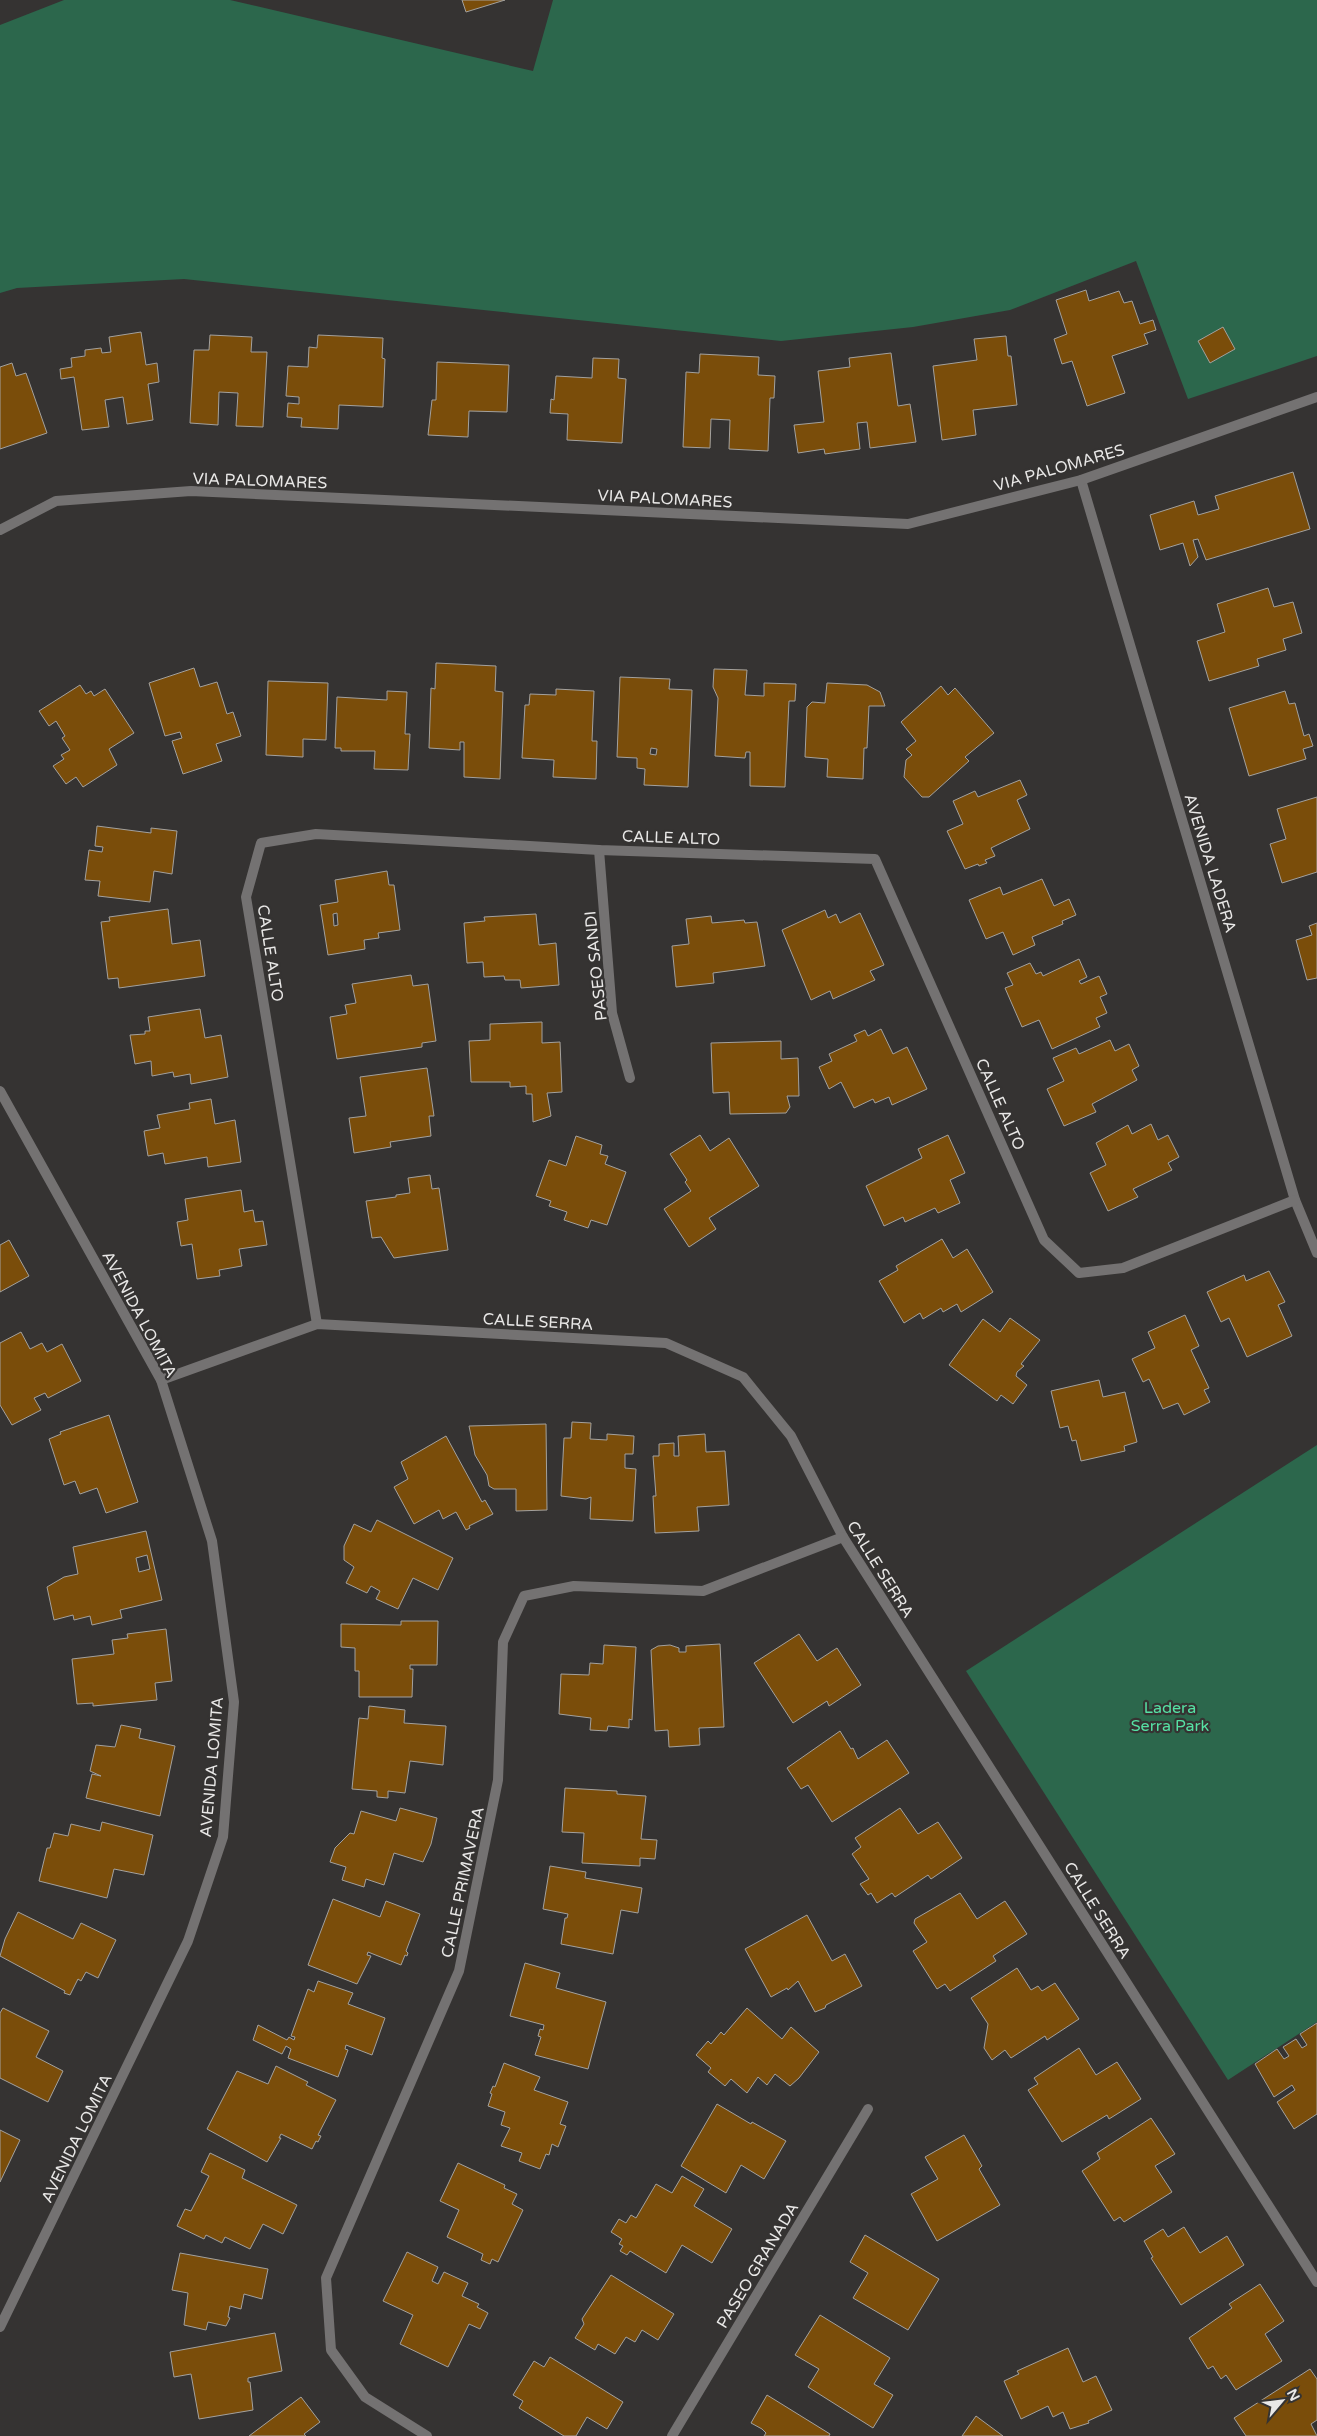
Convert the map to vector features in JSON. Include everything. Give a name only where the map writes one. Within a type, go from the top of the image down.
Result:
[{"type":"street","name":"VIA PALOMARES","points":[[0,530],[56,501],[191,491],[908,524],[1081,480],[1317,397]]},
{"type":"street","name":"AVENIDA LADERA","points":[[1081,480],[1295,1200],[1317,1252]]},
{"type":"street","name":"CALLE ALTO","points":[[317,1324],[246,897],[261,844],[316,834],[599,850],[875,859],[1044,1240],[1079,1273],[1123,1268],[1295,1200]]},
{"type":"street","name":"PASEO SANDI","points":[[599,850],[612,1013],[630,1078]]},
{"type":"street","name":"AVENIDA LOMITA","points":[[0,1091],[161,1380],[212,1541],[234,1702],[223,1837],[188,1941],[0,2327]]},
{"type":"street","name":"CALLE SERRA","points":[[161,1380],[317,1324],[666,1343],[743,1378],[791,1436],[843,1537],[1317,2282]]},
{"type":"street","name":"CALLE PRIMAVERA","points":[[427,2436],[365,2397],[331,2350],[326,2278],[459,1971],[498,1780],[503,1642],[524,1596],[574,1586],[702,1591],[843,1537]]},
{"type":"street","name":"PASEO GRANADA","points":[[672,2436],[868,2109]]},
{"type":"green space","points":[[64,0],[230,0],[533,71],[553,0],[1317,0],[1317,356],[1188,399],[1136,261],[1010,310],[913,327],[781,341],[184,279],[17,288],[0,293],[0,25]]},
{"type":"green space","name":"Ladera Serra Park","points":[[1317,1445],[1317,2022],[1228,2080],[966,1671]]},
{"type":"building","points":[[462,0],[505,0],[466,12]]},
{"type":"building","points":[[1086,290],[1089,301],[1119,291],[1124,303],[1132,301],[1140,324],[1153,320],[1156,330],[1144,334],[1148,344],[1112,356],[1125,393],[1087,406],[1072,361],[1062,364],[1054,339],[1067,334],[1056,300]]},
{"type":"building","points":[[1223,327],[1235,349],[1210,363],[1198,341]]},
{"type":"building","points":[[141,332],[146,365],[157,363],[159,382],[148,384],[153,420],[127,424],[123,397],[105,400],[109,427],[82,430],[74,377],[61,379],[60,369],[72,367],[71,358],[85,356],[85,350],[101,348],[102,353],[111,352],[109,337]]},
{"type":"building","points":[[210,335],[252,337],[251,352],[267,352],[263,427],[236,426],[238,393],[219,392],[218,425],[190,423],[194,350],[209,350]]},
{"type":"building","points":[[318,335],[383,338],[382,358],[385,359],[383,407],[339,405],[338,429],[301,427],[302,418],[287,417],[288,403],[299,404],[299,397],[286,396],[288,366],[308,367],[309,347],[317,348]]},
{"type":"building","points":[[1006,336],[1008,356],[1011,356],[1017,405],[973,410],[976,435],[942,440],[933,366],[977,360],[974,339]]},
{"type":"building","points":[[891,353],[898,406],[910,404],[916,442],[870,448],[867,422],[857,423],[860,449],[825,454],[824,449],[798,453],[794,425],[824,422],[818,371],[850,367],[849,358]]},
{"type":"building","points":[[700,354],[759,357],[758,375],[775,376],[774,398],[770,398],[768,451],[729,449],[730,420],[711,419],[710,448],[683,447],[686,372],[699,373]]},
{"type":"building","points":[[593,358],[619,359],[618,378],[626,379],[622,443],[567,440],[568,414],[550,413],[551,399],[554,400],[556,376],[592,378]]},
{"type":"building","points":[[437,362],[509,365],[507,412],[469,411],[468,437],[428,435],[432,400],[436,400]]},
{"type":"building","points":[[12,363],[16,376],[26,373],[47,433],[0,449],[0,367]]},
{"type":"building","points":[[1293,472],[1310,529],[1206,560],[1198,539],[1193,540],[1198,557],[1190,566],[1183,543],[1160,550],[1150,515],[1194,501],[1198,515],[1219,509],[1215,496]]},
{"type":"building","points":[[1268,588],[1274,607],[1293,602],[1302,633],[1283,639],[1286,650],[1257,659],[1259,666],[1209,681],[1197,641],[1225,632],[1217,604]]},
{"type":"building","points":[[436,663],[496,666],[495,691],[503,692],[500,779],[464,777],[464,742],[460,742],[460,750],[429,748],[431,688],[435,689]]},
{"type":"building","points":[[194,668],[200,687],[217,682],[227,714],[233,712],[241,736],[216,744],[222,761],[183,774],[172,741],[182,738],[180,732],[165,736],[149,683]]},
{"type":"building","points":[[714,669],[747,670],[745,695],[764,696],[764,683],[796,684],[795,701],[789,701],[785,787],[750,786],[750,752],[746,752],[745,758],[715,756],[718,698],[713,687]]},
{"type":"building","points":[[620,677],[670,679],[669,689],[692,690],[688,787],[644,785],[645,769],[637,768],[637,758],[617,757]],"holes":[[[651,748],[657,749],[656,755],[650,754]]]},
{"type":"building","points":[[268,681],[328,683],[326,740],[303,739],[303,757],[266,755]]},
{"type":"building","points":[[827,683],[867,685],[880,692],[885,706],[869,706],[867,748],[864,748],[863,779],[827,777],[828,759],[805,757],[807,707],[812,702],[825,703]]},
{"type":"building","points":[[80,685],[86,694],[91,691],[94,696],[105,689],[134,733],[109,749],[117,765],[83,787],[76,777],[66,784],[53,766],[64,759],[61,755],[70,750],[62,738],[65,736],[56,721],[49,726],[39,711]]},
{"type":"building","points":[[941,686],[948,695],[955,688],[994,733],[965,757],[969,761],[929,797],[922,797],[904,777],[906,760],[912,755],[906,749],[916,741],[901,722]]},
{"type":"building","points":[[556,689],[594,691],[592,741],[597,741],[596,779],[553,777],[554,760],[522,758],[525,705],[529,705],[530,694],[556,695]]},
{"type":"building","points":[[387,691],[407,692],[405,734],[410,734],[408,770],[374,769],[375,751],[341,751],[341,748],[335,748],[337,697],[387,700]]},
{"type":"building","points":[[1285,691],[1289,704],[1295,703],[1304,736],[1309,734],[1313,746],[1303,749],[1306,759],[1249,776],[1229,708]]},
{"type":"building","points":[[1020,780],[1027,795],[1017,800],[1030,829],[991,848],[995,856],[985,860],[987,863],[965,869],[947,831],[963,824],[953,801],[975,791],[978,797]]},
{"type":"building","points":[[1317,797],[1317,872],[1282,883],[1270,844],[1286,839],[1277,809]]},
{"type":"building","points":[[97,826],[151,833],[151,828],[177,831],[172,874],[154,871],[150,902],[98,896],[100,881],[85,880],[89,850],[102,852],[103,847],[95,846]]},
{"type":"building","points":[[387,871],[389,885],[394,885],[400,930],[378,933],[379,938],[364,940],[365,949],[328,955],[320,905],[338,902],[335,880]],"holes":[[[337,913],[338,925],[334,926],[333,914]]]},
{"type":"building","points":[[1042,879],[1054,906],[1069,899],[1076,915],[1062,921],[1063,924],[1032,937],[1035,945],[1013,955],[1003,932],[986,939],[969,900],[1000,887],[1003,895]]},
{"type":"building","points":[[168,909],[172,944],[200,940],[205,976],[119,988],[118,978],[108,979],[101,922],[110,921],[109,917]]},
{"type":"building","points":[[825,910],[828,918],[836,914],[840,923],[860,913],[884,965],[870,971],[875,980],[833,999],[830,991],[811,1000],[782,930]]},
{"type":"building","points":[[536,914],[539,945],[556,943],[559,985],[521,988],[520,980],[505,980],[504,976],[484,977],[483,962],[467,963],[464,923],[485,921],[484,917]]},
{"type":"building","points":[[711,916],[712,923],[744,920],[745,923],[757,922],[765,966],[713,973],[714,983],[676,987],[672,946],[689,944],[686,919]]},
{"type":"building","points":[[1317,923],[1317,978],[1307,980],[1296,940],[1312,935],[1309,926]]},
{"type":"building","points":[[1079,959],[1087,977],[1079,981],[1081,984],[1099,976],[1107,994],[1100,997],[1107,1013],[1096,1018],[1100,1027],[1052,1049],[1039,1020],[1022,1027],[1005,988],[1013,985],[1007,973],[1030,963],[1036,974],[1041,972],[1043,976]]},
{"type":"building","points":[[411,975],[413,986],[428,984],[436,1041],[422,1043],[422,1047],[337,1059],[330,1017],[347,1014],[345,1005],[356,1003],[352,984]]},
{"type":"building","points":[[200,1009],[205,1038],[221,1035],[228,1077],[191,1084],[190,1074],[174,1077],[173,1072],[152,1076],[151,1061],[135,1064],[130,1035],[145,1034],[145,1031],[150,1031],[148,1017]]},
{"type":"building","points":[[542,1022],[542,1043],[560,1042],[562,1092],[547,1093],[551,1116],[533,1122],[532,1094],[526,1094],[526,1086],[510,1087],[510,1082],[471,1082],[469,1041],[490,1040],[490,1024]]},
{"type":"building","points":[[881,1029],[893,1054],[907,1047],[927,1089],[892,1105],[889,1097],[875,1103],[873,1099],[854,1108],[841,1082],[829,1089],[819,1067],[832,1061],[829,1054],[857,1041],[854,1035],[865,1030],[868,1036]]},
{"type":"building","points":[[1110,1040],[1115,1051],[1129,1044],[1139,1066],[1132,1070],[1137,1080],[1092,1104],[1096,1112],[1064,1126],[1047,1089],[1064,1081],[1053,1058],[1076,1048],[1079,1054]]},
{"type":"building","points":[[781,1041],[781,1059],[798,1058],[799,1096],[787,1096],[790,1107],[786,1113],[730,1114],[729,1092],[713,1093],[711,1043]]},
{"type":"building","points":[[427,1068],[434,1116],[429,1116],[431,1136],[390,1142],[391,1147],[354,1153],[349,1118],[366,1116],[360,1077]]},
{"type":"building","points":[[211,1099],[215,1124],[235,1120],[241,1162],[208,1167],[207,1157],[165,1164],[163,1153],[148,1156],[144,1131],[160,1128],[157,1115],[190,1109],[189,1103]]},
{"type":"building","points":[[1151,1124],[1158,1140],[1168,1135],[1179,1157],[1168,1163],[1172,1170],[1133,1189],[1138,1197],[1108,1211],[1090,1173],[1106,1165],[1096,1143],[1128,1125],[1132,1134]]},
{"type":"building","points":[[700,1135],[710,1151],[729,1138],[759,1186],[709,1218],[716,1229],[689,1247],[664,1209],[691,1191],[685,1182],[687,1180],[670,1154]]},
{"type":"building","points":[[948,1135],[965,1173],[950,1180],[960,1203],[938,1213],[935,1208],[905,1222],[903,1217],[884,1226],[866,1186],[922,1158],[918,1149]]},
{"type":"building","points":[[576,1136],[602,1145],[600,1154],[608,1156],[605,1164],[626,1172],[607,1225],[591,1220],[588,1228],[564,1220],[567,1212],[549,1206],[551,1201],[536,1196],[549,1160],[566,1166]]},
{"type":"building","points":[[430,1175],[432,1189],[439,1188],[448,1250],[394,1258],[381,1237],[372,1238],[366,1201],[410,1193],[408,1178]]},
{"type":"building","points":[[241,1190],[244,1212],[253,1210],[255,1222],[263,1221],[267,1245],[239,1249],[242,1266],[219,1270],[220,1276],[197,1279],[192,1244],[181,1246],[177,1222],[188,1220],[185,1199]]},
{"type":"building","points":[[942,1239],[953,1258],[967,1249],[993,1292],[961,1312],[957,1304],[943,1312],[941,1308],[923,1319],[920,1313],[904,1323],[879,1281],[898,1270],[896,1266]]},
{"type":"building","points":[[9,1240],[29,1276],[0,1292],[0,1245]]},
{"type":"building","points":[[1269,1271],[1285,1302],[1278,1305],[1292,1336],[1247,1357],[1229,1318],[1221,1322],[1207,1292],[1244,1275],[1246,1281]]},
{"type":"building","points":[[1185,1315],[1199,1346],[1191,1350],[1209,1388],[1204,1390],[1210,1402],[1184,1415],[1178,1403],[1163,1409],[1149,1379],[1143,1382],[1132,1359],[1155,1348],[1148,1332]]},
{"type":"building","points":[[1010,1318],[1040,1340],[1021,1364],[1024,1366],[1017,1372],[1016,1376],[1027,1385],[1013,1404],[1001,1395],[997,1401],[949,1365],[983,1319],[1000,1332]]},
{"type":"building","points":[[21,1332],[30,1349],[42,1343],[47,1352],[62,1344],[81,1381],[48,1398],[45,1393],[34,1398],[41,1410],[12,1425],[0,1405],[0,1343]]},
{"type":"building","points":[[1099,1380],[1103,1397],[1125,1392],[1137,1442],[1124,1446],[1125,1451],[1081,1461],[1076,1440],[1072,1441],[1068,1426],[1060,1428],[1051,1391]]},
{"type":"building","points":[[109,1415],[138,1502],[106,1513],[97,1488],[80,1494],[75,1481],[64,1485],[49,1439],[61,1434],[60,1432]]},
{"type":"building","points":[[572,1422],[591,1423],[590,1439],[607,1440],[607,1434],[634,1436],[633,1454],[625,1454],[625,1468],[636,1469],[633,1521],[590,1519],[591,1497],[586,1499],[561,1496],[564,1438],[571,1438]]},
{"type":"building","points":[[546,1424],[547,1510],[516,1511],[516,1489],[494,1489],[489,1486],[487,1475],[475,1455],[469,1426]]},
{"type":"building","points":[[705,1434],[706,1452],[725,1451],[729,1505],[697,1507],[699,1531],[655,1533],[653,1496],[656,1496],[653,1456],[659,1456],[659,1444],[674,1443],[674,1456],[679,1456],[678,1436]]},
{"type":"building","points":[[446,1436],[482,1502],[485,1500],[493,1514],[469,1526],[470,1528],[466,1530],[456,1512],[443,1519],[439,1510],[414,1524],[394,1487],[408,1479],[401,1462]]},
{"type":"building","points":[[377,1520],[453,1558],[438,1590],[413,1578],[398,1609],[376,1599],[380,1591],[371,1586],[367,1593],[346,1583],[354,1567],[344,1560],[344,1546],[354,1524],[371,1532]]},
{"type":"building","points":[[146,1531],[162,1600],[120,1610],[122,1618],[92,1625],[90,1616],[74,1620],[73,1615],[54,1620],[47,1587],[64,1577],[78,1574],[73,1547]],"holes":[[[147,1555],[150,1569],[139,1572],[136,1558]]]},
{"type":"building","points":[[401,1621],[438,1621],[437,1665],[410,1665],[410,1669],[413,1669],[412,1697],[359,1697],[359,1671],[355,1671],[355,1648],[341,1647],[341,1624],[401,1625]]},
{"type":"building","points":[[166,1629],[172,1681],[155,1683],[157,1700],[93,1706],[93,1703],[77,1704],[72,1659],[114,1654],[112,1640],[128,1638],[127,1634]]},
{"type":"building","points":[[799,1634],[817,1661],[837,1648],[861,1685],[829,1706],[827,1701],[793,1723],[754,1663]]},
{"type":"building","points":[[720,1644],[724,1727],[699,1728],[700,1745],[669,1747],[668,1730],[655,1731],[651,1650],[658,1646],[670,1645],[679,1648],[679,1652],[686,1652],[686,1646]]},
{"type":"building","points":[[604,1645],[636,1647],[632,1720],[629,1719],[629,1728],[608,1726],[607,1731],[590,1730],[591,1718],[559,1714],[561,1674],[589,1675],[590,1663],[603,1664]]},
{"type":"building","points":[[369,1706],[405,1710],[404,1723],[446,1726],[443,1765],[410,1761],[405,1793],[388,1791],[388,1798],[377,1797],[377,1791],[352,1789],[359,1718],[368,1719]]},
{"type":"building","points":[[121,1725],[141,1729],[139,1738],[175,1746],[160,1816],[86,1798],[92,1774],[101,1776],[90,1771],[96,1745],[115,1747]]},
{"type":"building","points":[[840,1731],[851,1749],[853,1748],[858,1759],[887,1740],[909,1773],[832,1822],[808,1785],[801,1789],[787,1768]]},
{"type":"building","points":[[565,1788],[617,1791],[617,1794],[646,1796],[641,1839],[657,1840],[655,1859],[640,1858],[640,1866],[582,1863],[584,1833],[562,1832]]},
{"type":"building","points":[[400,1808],[437,1818],[431,1844],[423,1862],[394,1853],[384,1885],[366,1879],[364,1887],[342,1880],[346,1867],[330,1862],[335,1848],[350,1833],[354,1834],[361,1811],[396,1821]]},
{"type":"building","points":[[900,1808],[918,1834],[938,1822],[962,1858],[931,1879],[928,1875],[895,1897],[892,1893],[877,1903],[871,1893],[868,1895],[860,1884],[869,1879],[852,1854],[861,1847],[855,1838]]},
{"type":"building","points":[[102,1822],[153,1835],[144,1875],[114,1869],[107,1898],[39,1881],[47,1848],[50,1848],[54,1833],[68,1836],[71,1824],[100,1831]]},
{"type":"building","points":[[550,1866],[586,1872],[585,1878],[642,1888],[638,1913],[621,1910],[613,1954],[561,1944],[565,1918],[567,1918],[568,1914],[543,1909]]},
{"type":"building","points":[[960,1893],[977,1919],[1005,1901],[1027,1934],[993,1956],[996,1961],[950,1991],[945,1984],[937,1989],[913,1951],[927,1942],[914,1923],[915,1919]]},
{"type":"building","points":[[333,1899],[380,1917],[386,1901],[420,1914],[406,1951],[408,1953],[407,1956],[405,1955],[401,1965],[368,1952],[367,1955],[371,1956],[357,1984],[308,1965]]},
{"type":"building","points":[[18,1912],[73,1939],[81,1923],[116,1940],[98,1978],[86,1972],[81,1981],[78,1979],[70,1995],[0,1956],[5,1939]]},
{"type":"building","points":[[807,1915],[832,1961],[845,1954],[862,1986],[815,2012],[798,1981],[788,1990],[787,1988],[771,1997],[745,1949]]},
{"type":"building","points":[[525,1963],[560,1973],[556,1988],[606,2002],[588,2069],[535,2055],[541,2037],[538,2036],[540,2029],[543,2030],[544,2025],[510,2016]]},
{"type":"building","points":[[1017,1968],[1031,1990],[1038,1986],[1042,1991],[1055,1983],[1079,2019],[1047,2040],[1045,2036],[1011,2058],[1005,2050],[992,2060],[984,2048],[988,2024],[971,1998]]},
{"type":"building","points":[[318,1981],[353,1993],[348,2004],[385,2018],[372,2055],[346,2045],[345,2049],[348,2050],[338,2077],[288,2058],[291,2049],[286,2046],[282,2054],[253,2040],[258,2025],[287,2040],[289,2037],[294,2040],[295,2037],[291,2036],[308,1989],[314,1992]]},
{"type":"building","points":[[3,2008],[49,2031],[36,2057],[63,2071],[48,2102],[0,2078],[0,2013]]},
{"type":"building","points":[[747,2008],[782,2039],[791,2027],[819,2052],[799,2078],[790,2086],[775,2074],[767,2085],[758,2077],[747,2093],[731,2079],[725,2086],[708,2072],[711,2068],[696,2055],[708,2041],[711,2044],[721,2032],[724,2035]]},
{"type":"building","points":[[1317,2023],[1317,2114],[1294,2129],[1277,2102],[1295,2090],[1292,2085],[1274,2097],[1255,2064],[1277,2049],[1284,2059],[1289,2056],[1283,2047],[1296,2039],[1302,2048],[1307,2045],[1300,2034]]},
{"type":"building","points":[[1079,2048],[1096,2075],[1117,2062],[1141,2099],[1109,2119],[1107,2115],[1062,2142],[1028,2090],[1038,2084],[1034,2078]]},
{"type":"building","points":[[504,2063],[540,2077],[534,2090],[568,2102],[560,2124],[566,2126],[558,2147],[552,2144],[549,2155],[546,2154],[540,2169],[519,2161],[522,2153],[501,2146],[510,2128],[501,2125],[505,2112],[488,2106],[492,2094],[490,2093],[493,2086],[495,2087]]},
{"type":"building","points":[[276,2066],[308,2082],[306,2085],[336,2100],[318,2135],[321,2136],[312,2149],[281,2134],[279,2138],[281,2138],[267,2162],[207,2129],[237,2071],[268,2084]]},
{"type":"building","points":[[717,2104],[751,2124],[752,2122],[786,2141],[764,2179],[741,2165],[726,2193],[681,2166]]},
{"type":"building","points":[[1151,2118],[1175,2154],[1155,2166],[1172,2192],[1124,2222],[1120,2217],[1114,2221],[1082,2171],[1100,2159],[1097,2153]]},
{"type":"building","points":[[0,2130],[20,2140],[0,2182]]},
{"type":"building","points":[[964,2135],[982,2166],[979,2169],[1000,2205],[937,2241],[911,2194],[938,2179],[925,2157]]},
{"type":"building","points":[[210,2153],[245,2170],[242,2178],[297,2205],[283,2234],[263,2224],[250,2249],[225,2237],[222,2243],[206,2235],[204,2239],[177,2226],[185,2209],[191,2211],[209,2176],[201,2172]]},
{"type":"building","points":[[458,2163],[505,2185],[504,2188],[517,2194],[512,2204],[523,2210],[498,2262],[492,2259],[490,2264],[481,2260],[483,2254],[447,2237],[459,2210],[440,2201]]},
{"type":"building","points":[[682,2176],[704,2189],[694,2206],[732,2229],[712,2263],[682,2245],[666,2273],[630,2251],[627,2255],[620,2251],[623,2246],[619,2244],[622,2239],[611,2232],[619,2219],[626,2223],[631,2215],[636,2218],[656,2184],[672,2193]]},
{"type":"building","points":[[1184,2227],[1200,2253],[1227,2236],[1244,2265],[1181,2305],[1151,2258],[1153,2257],[1144,2241],[1163,2229],[1168,2237]]},
{"type":"building","points":[[865,2235],[939,2279],[908,2330],[853,2298],[868,2273],[850,2262]]},
{"type":"building","points":[[407,2252],[438,2267],[432,2281],[438,2284],[444,2272],[468,2283],[462,2296],[479,2304],[477,2307],[488,2313],[480,2329],[469,2324],[448,2367],[400,2344],[413,2315],[383,2301]]},
{"type":"building","points":[[180,2253],[268,2269],[262,2299],[244,2294],[241,2309],[230,2306],[228,2317],[230,2318],[226,2326],[208,2322],[206,2330],[184,2325],[188,2293],[172,2290]]},
{"type":"building","points":[[611,2275],[674,2314],[658,2340],[642,2330],[635,2342],[626,2337],[615,2354],[598,2344],[595,2350],[575,2338],[584,2324],[582,2319]]},
{"type":"building","points":[[1260,2284],[1284,2321],[1265,2334],[1282,2361],[1236,2390],[1226,2375],[1221,2379],[1213,2366],[1208,2369],[1189,2338],[1232,2308],[1229,2304]]},
{"type":"building","points":[[820,2315],[890,2358],[874,2384],[893,2395],[873,2428],[808,2387],[819,2369],[795,2355]]},
{"type":"building","points":[[275,2333],[282,2371],[248,2378],[253,2410],[199,2419],[191,2374],[174,2377],[170,2352]]},
{"type":"building","points":[[1068,2348],[1083,2382],[1096,2376],[1112,2410],[1088,2421],[1089,2423],[1070,2429],[1063,2412],[1053,2417],[1048,2406],[1021,2419],[1004,2381],[1019,2374],[1017,2371]]},
{"type":"building","points":[[550,2357],[623,2402],[607,2429],[587,2417],[576,2436],[564,2436],[519,2408],[523,2401],[513,2395],[534,2361],[544,2367]]},
{"type":"building","points":[[1310,2369],[1317,2379],[1317,2420],[1311,2424],[1317,2436],[1246,2436],[1234,2418]]},
{"type":"building","points":[[767,2395],[830,2434],[829,2436],[764,2436],[766,2433],[762,2429],[751,2423]]},
{"type":"building","points":[[301,2397],[320,2422],[304,2434],[306,2436],[249,2436]]},
{"type":"building","points":[[976,2416],[1003,2436],[962,2436]]}]
